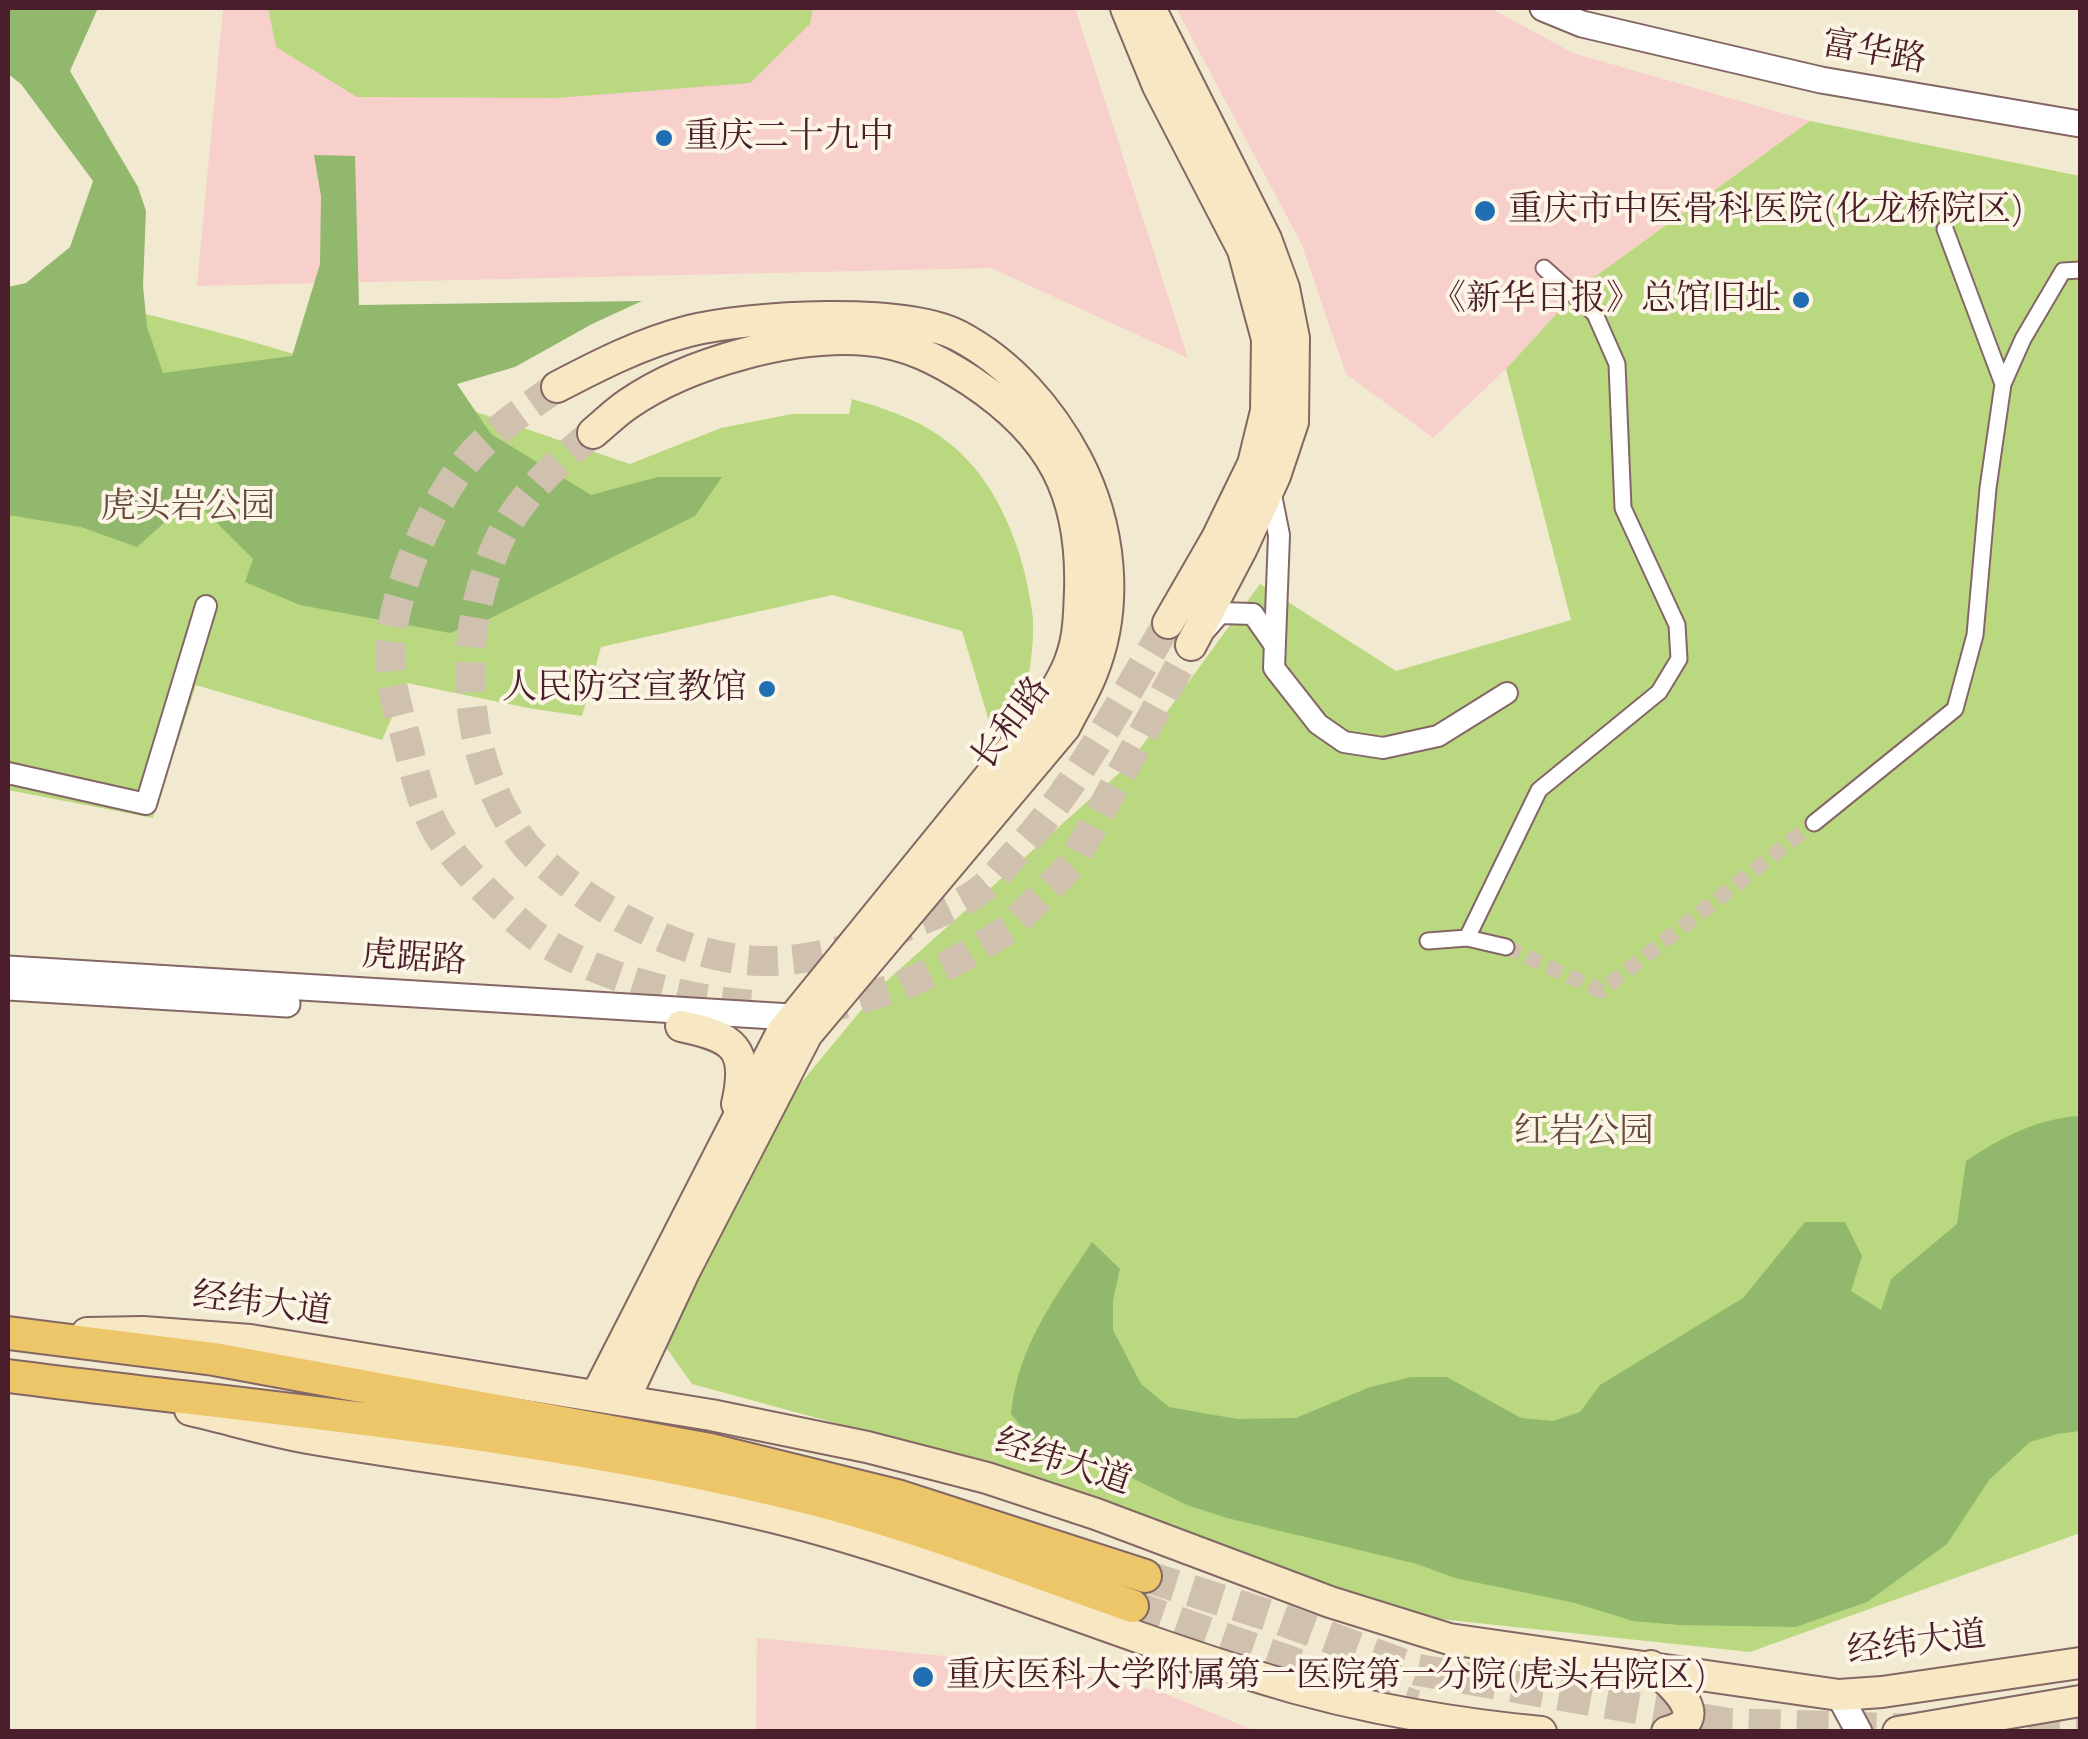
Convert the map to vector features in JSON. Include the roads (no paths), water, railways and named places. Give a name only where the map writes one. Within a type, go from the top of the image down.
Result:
[{"type":"main road","points":[[1126,8],[1158,86],[1243,250],[1267,339],[1266,411],[1253,464],[1217,538],[1168,623]]},
{"type":"main road","points":[[1150,8],[1266,239],[1284,288],[1294,338],[1293,422],[1270,488],[1190,645]]},
{"type":"main road","name":"长和路","points":[[557,387],[644,346],[692,330],[858,315],[956,334],[1006,368],[1037,399],[1067,442],[1090,486],[1104,530],[1109,576],[1105,626],[1093,672],[1064,726],[800,1026],[685,1270],[610,1398]]},
{"type":"main road","name":"长和路","points":[[593,433],[627,404],[715,363],[812,340],[867,340],[905,347],[943,362],[984,389],[1020,419],[1047,451],[1071,496],[1080,574],[1079,622],[1071,659],[1042,712],[800,1026],[726,1138],[610,1398]]},
{"type":"main road","points":[[681,1026],[724,1037],[736,1052],[741,1072],[740,1095],[726,1138]]},
{"type":"main road","name":"经纬大道","points":[[13,1334],[143,1332],[250,1340],[610,1398],[866,1446],[988,1478],[1330,1602],[1450,1638],[1838,1695],[2080,1663]]},
{"type":"main road","points":[[8,1376],[305,1410],[704,1474],[809,1498],[1138,1591],[897,1496],[710,1450],[214,1360],[13,1334]]},
{"type":"main road","points":[[100,1388],[304,1438],[574,1478],[725,1506],[933,1563],[1296,1688],[1392,1711],[1540,1732]]},
{"type":"main road","points":[[1650,1666],[1685,1700],[1686,1718],[1682,1725],[1667,1732]]},
{"type":"main road","points":[[1900,1731],[2080,1701]]},
{"type":"street","name":"富华路","points":[[1543,8],[1585,13],[2080,112]]},
{"type":"street","name":"富华路","points":[[1585,13],[1821,80],[2080,124]]},
{"type":"street","points":[[1945,229],[2003,384]]},
{"type":"street","points":[[1467,938],[1538,790],[1659,692],[1679,659],[1677,625],[1622,508],[1617,364],[1596,314],[1544,268]]},
{"type":"street","points":[[1814,823],[1955,708],[1974,635],[2003,384],[2063,271],[2080,270]]},
{"type":"street","points":[[1270,488],[1279,535],[1274,668],[1318,724],[1344,742],[1383,748],[1438,736],[1506,693]]},
{"type":"street","points":[[8,773],[146,804],[206,606]]},
{"type":"street","points":[[1190,645],[1220,613],[1236,611],[1254,614],[1274,645]]},
{"type":"street","points":[[1428,941],[1467,938],[1506,947]]},
{"type":"street","name":"虎踞路","points":[[8,969],[800,1026]]},
{"type":"street","name":"虎踞路","points":[[8,988],[681,1026],[800,1026]]},
{"type":"street","points":[[1882,1692],[1900,1731]]},
{"type":"street","points":[[1838,1695],[1859,1732]]},
{"type":"tunnel","points":[[557,387],[497,431],[462,467],[431,517],[406,576],[392,634],[390,670],[422,797],[444,842],[471,875],[522,925],[551,946],[597,969],[650,986],[703,999],[754,1005]]},
{"type":"tunnel","points":[[593,433],[522,502],[493,554],[473,627],[471,702],[477,739],[503,810],[529,849],[595,902],[676,943],[761,961],[815,956],[884,936],[973,895],[994,878],[1057,802],[1168,623]]},
{"type":"tunnel","points":[[815,1006],[843,1004],[899,987],[954,962],[1009,929],[1072,864],[1191,645]]},
{"type":"tunnel","points":[[1506,947],[1601,991],[1814,823]]},
{"type":"tunnel","points":[[1145,1576],[1271,1616],[1418,1670],[1728,1724],[1926,1730]]},
{"type":"tunnel","points":[[1132,1606],[1415,1706]]},
{"type":"tunnel","points":[[1980,1728],[2080,1723]]},
{"type":"place","name":"重庆二十九中","points":[[664,138]]},
{"type":"place","name":"重庆市中医骨科医院(化龙桥院区)","points":[[1485,211]]},
{"type":"place","name":"《新华日报》总馆旧址","points":[[1801,300]]},
{"type":"place","name":"人民防空宣教馆","points":[[767,689]]},
{"type":"place","name":"重庆医科大学附属第一医院第一分院(虎头岩院区)","points":[[923,1677]]},
{"type":"park label","name":"虎头岩公园","points":[[188,508]]},
{"type":"park label","name":"红岩公园","points":[[1584,1133]]}]
